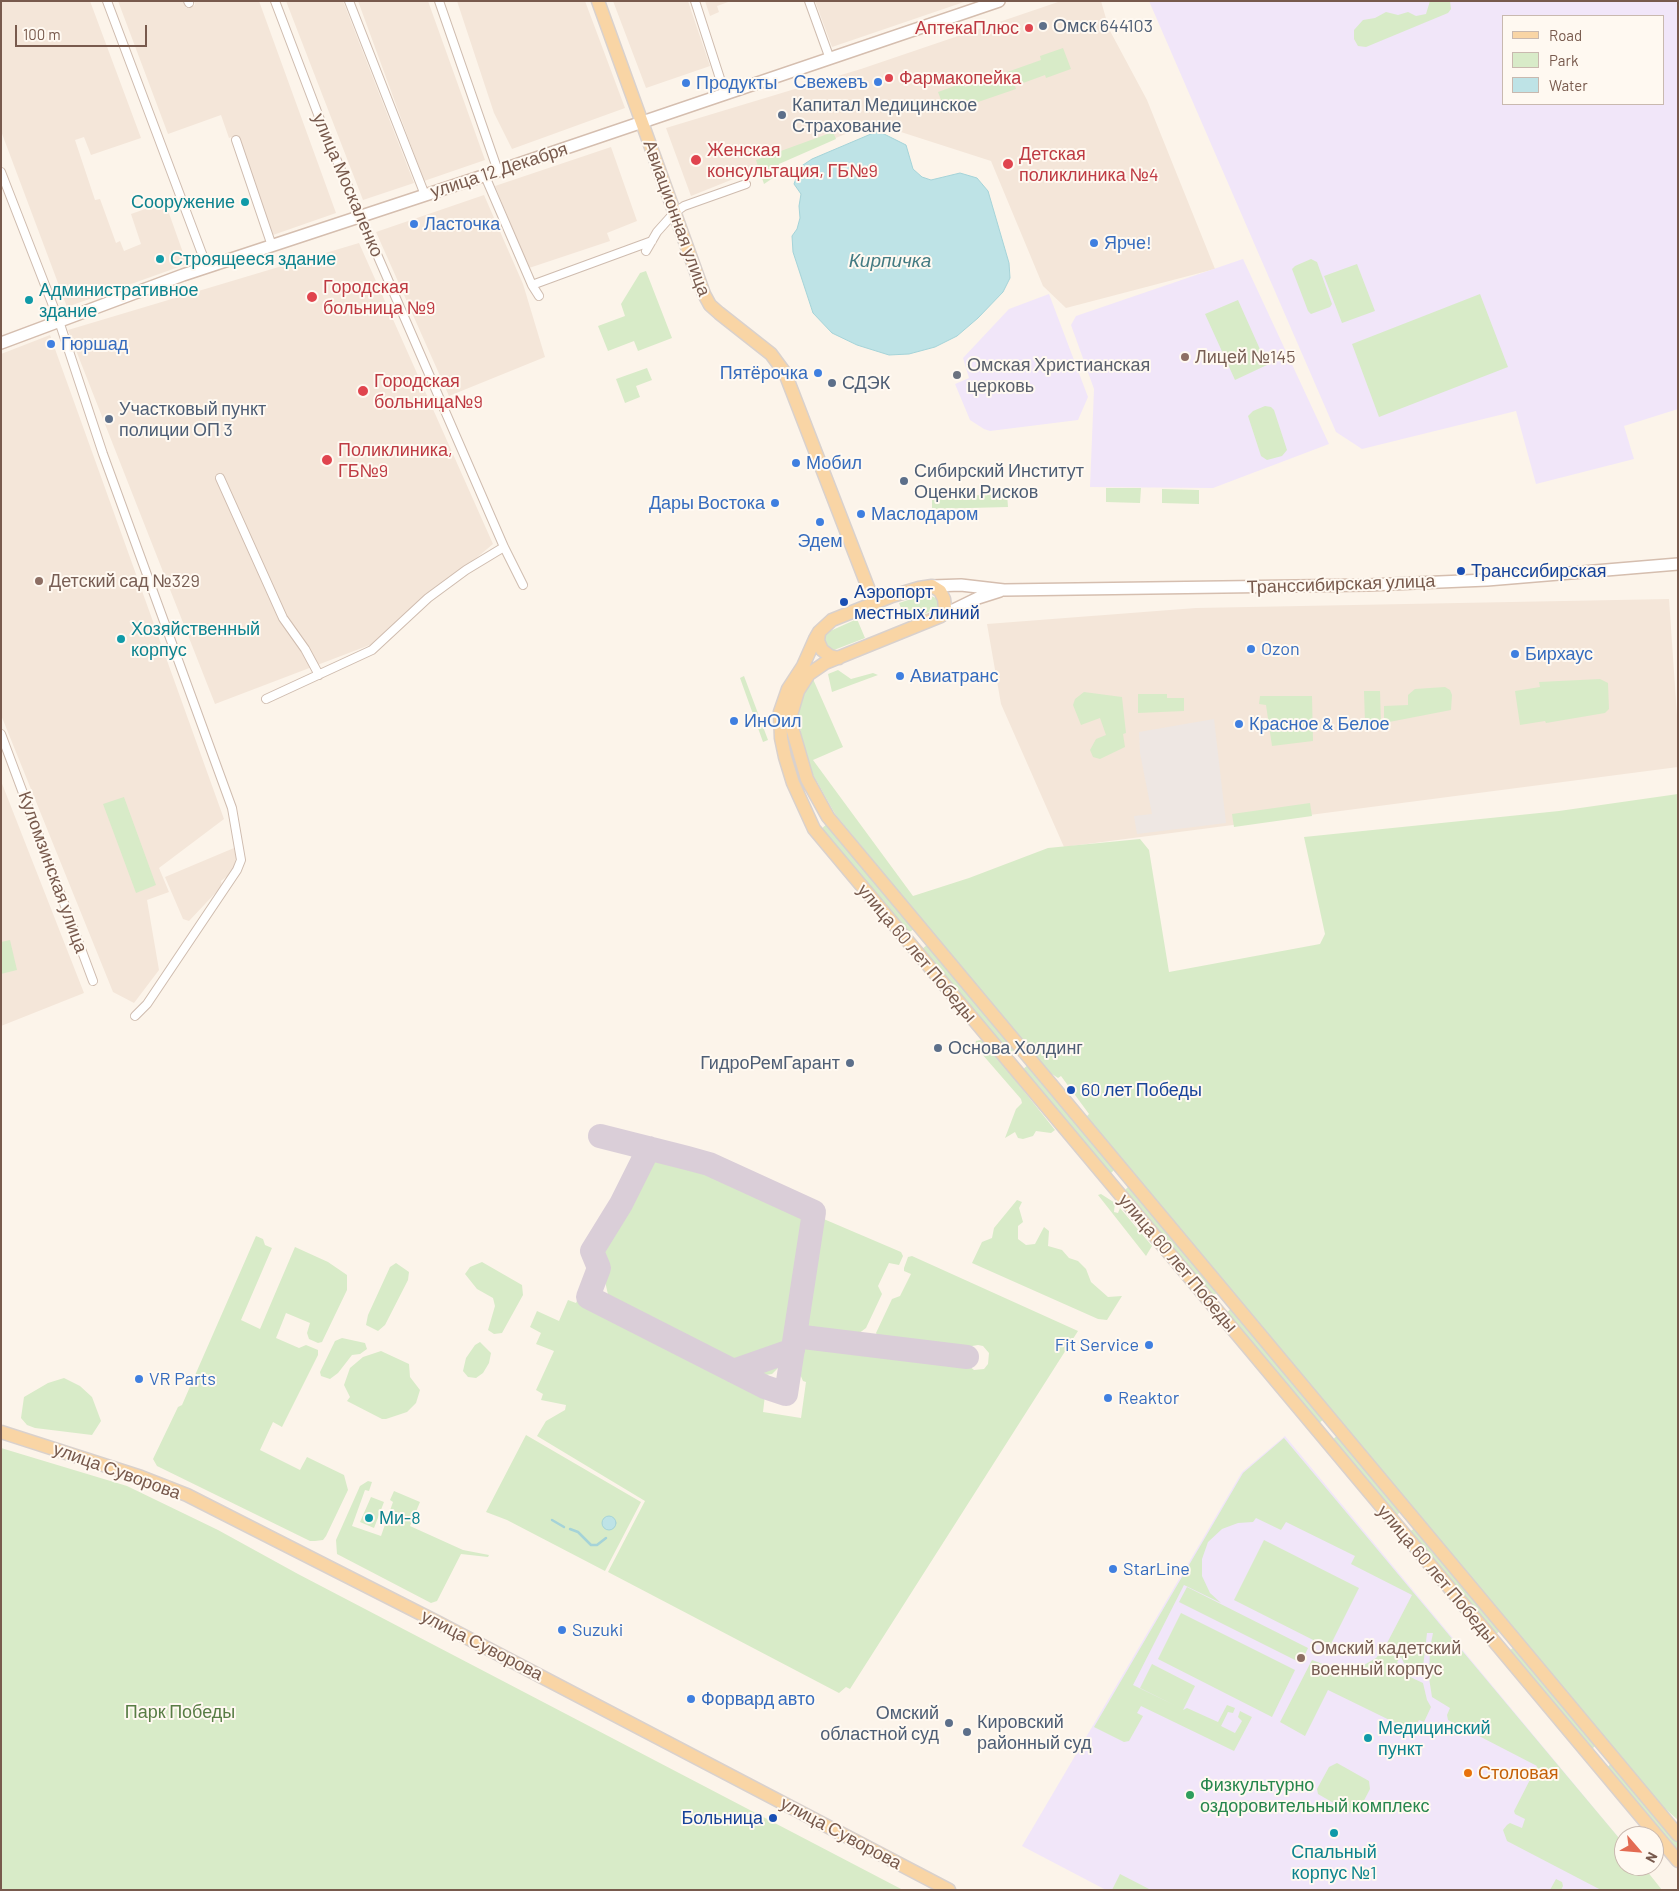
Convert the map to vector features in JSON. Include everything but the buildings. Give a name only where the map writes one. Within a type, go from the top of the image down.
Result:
[{"type":"main road","name":"Авиационная улица","points":[[598,1],[674,213],[710,305],[765,348],[785,373],[874,603]]},
{"type":"main road","name":"улица 12 Декабря","points":[[1,343],[207,267],[498,172],[999,1]]},
{"type":"main road","name":"Транссибирская улица","points":[[1004,590],[1200,588],[1428,582],[1494,579],[1678,564]]},
{"type":"main road","name":"улица 60 лет Победы","points":[[1004,590],[960,585],[932,586],[892,596],[832,620],[819,632],[803,666],[783,701],[779,725],[785,756],[793,782],[814,828],[1678,1861]]},
{"type":"main road","points":[[932,586],[940,591],[944,599],[945,608],[941,616]]},
{"type":"main road","name":"улица 60 лет Победы","points":[[1004,590],[978,598],[941,616],[816,668],[798,691],[792,715],[797,748],[807,779],[828,818],[1678,1834]]},
{"type":"main road","points":[[819,632],[818,641],[822,650],[830,656],[839,658]]},
{"type":"main road","points":[[912,947],[926,935]]},
{"type":"main road","points":[[1114,1187],[1127,1176]]},
{"type":"main road","points":[[1323,1436],[1336,1426]]},
{"type":"main road","name":"улица Суворова","points":[[1,1432],[141,1477],[187,1496],[446,1626],[949,1890]]},
{"type":"main road","points":[[1595,1762],[1608,1751]]},
{"type":"street","points":[[107,1],[207,267]]},
{"type":"street","name":"улица Москаленко","points":[[275,1],[324,130],[361,217],[504,547],[524,585]]},
{"type":"street","points":[[349,1],[425,195]]},
{"type":"street","points":[[439,1],[498,172]]},
{"type":"street","points":[[695,1],[725,94]]},
{"type":"street","points":[[809,1],[830,58]]},
{"type":"street","points":[[236,140],[272,246]]},
{"type":"street","points":[[1,172],[59,321],[103,454],[232,808],[241,860],[237,870],[148,1004],[135,1016]]},
{"type":"street","points":[[485,176],[532,285],[539,296]]},
{"type":"street","points":[[646,251],[674,213],[684,206],[746,184]]},
{"type":"street","points":[[532,285],[652,241]]},
{"type":"street","points":[[220,478],[283,618],[305,649],[319,675]]},
{"type":"street","points":[[266,699],[372,650],[428,598],[466,570],[504,547]]},
{"type":"street","name":"Куломзинская улица","points":[[1,734],[93,981]]},
{"type":"shaded area","points":[[1,1],[90,1],[141,138],[91,155],[84,137],[75,140],[95,200],[100,199],[116,243],[120,241],[124,251],[141,244],[131,214],[165,202],[187,264],[67,307],[1,131]]},
{"type":"shaded area","points":[[118,1],[183,1],[186,8],[195,5],[194,1],[259,1],[336,213],[273,235],[238,135],[229,138],[221,115],[168,134]]},
{"type":"shaded area","points":[[286,1],[343,1],[414,183],[363,200]]},
{"type":"shaded area","points":[[358,1],[428,1],[485,160],[424,181]]},
{"type":"shaded area","points":[[457,1],[585,1],[625,108],[512,149],[494,113]]},
{"type":"shaded area","points":[[613,1],[688,1],[710,66],[646,88]]},
{"type":"shaded area","points":[[705,1],[731,1],[717,6],[719,12],[710,16]]},
{"type":"shaded area","points":[[815,1],[967,1],[832,47]]},
{"type":"shaded area","points":[[1061,1],[1101,1],[1109,29],[1147,100],[1215,269],[1066,308],[1043,286],[991,161],[873,123],[691,196],[666,128],[861,69]]},
{"type":"shaded area","points":[[1149,1],[1678,1],[1678,409],[1624,426],[1634,459],[1536,484],[1516,411],[1362,449],[1336,432]]},
{"type":"shaded area","points":[[611,147],[637,221],[607,233],[610,241],[529,268],[495,186]]},
{"type":"shaded area","points":[[484,195],[523,284],[545,357],[449,396],[376,232]]},
{"type":"shaded area","points":[[359,243],[493,544],[375,643],[215,704],[68,330]]},
{"type":"shaded area","name":"Лицей №145","points":[[1243,259],[1329,444],[1213,488],[1090,487],[1094,389],[1071,325],[1076,316]]},
{"type":"shaded area","points":[[1049,294],[1088,397],[1078,420],[990,431],[984,429],[970,420],[955,384],[969,378],[963,358],[1009,309]]},
{"type":"shaded area","points":[[50,335],[224,819],[159,868],[169,892],[147,900],[159,970],[134,1003],[113,992],[1,715],[1,354]]},
{"type":"shaded area","points":[[1669,599],[1678,730],[1678,767],[1064,847],[1001,704],[987,624],[1196,608]]},
{"type":"shaded area","points":[[1214,719],[1226,823],[1137,834],[1134,816],[1152,814],[1140,753],[1139,732]]},
{"type":"shaded area","points":[[1,781],[84,993],[1,1026]]},
{"type":"shaded area","points":[[234,848],[236,858],[234,866],[229,875],[221,881],[222,886],[189,921],[183,919],[165,877]]},
{"type":"shaded area","name":"Омский кадетский военный корпус","points":[[1285,1436],[1614,1832],[1614,1876],[1640,1876],[1662,1890],[1106,1890],[1022,1846],[1242,1472]]},
{"type":"green space","points":[[1430,1],[1450,1],[1451,9],[1448,13],[1366,47],[1358,46],[1354,39],[1354,30],[1363,20],[1375,18],[1386,12],[1398,15],[1408,12],[1416,16],[1426,14]]},
{"type":"green space","points":[[1063,48],[1071,69],[1046,78],[1045,75],[1015,86],[1016,89],[946,113],[938,92],[963,83],[965,87],[1041,60],[1040,56]]},
{"type":"green space","points":[[833,132],[836,139],[779,164],[776,176],[764,184],[756,160]]},
{"type":"green space","points":[[1311,259],[1317,262],[1332,304],[1330,307],[1311,314],[1308,311],[1292,269]]},
{"type":"green space","points":[[1357,264],[1375,311],[1342,323],[1324,276]]},
{"type":"green space","points":[[646,271],[672,338],[638,351],[634,341],[608,351],[598,326],[625,316],[621,304],[640,273]]},
{"type":"green space","points":[[1480,294],[1508,367],[1379,417],[1352,344]]},
{"type":"green space","points":[[1238,300],[1267,365],[1235,380],[1205,314]]},
{"type":"green space","points":[[647,368],[652,380],[636,386],[640,397],[625,403],[616,379]]},
{"type":"green space","points":[[1265,406],[1271,407],[1274,410],[1287,450],[1282,456],[1267,460],[1261,456],[1248,416],[1253,411]]},
{"type":"green space","points":[[1106,488],[1141,488],[1140,503],[1106,502]]},
{"type":"green space","points":[[1162,489],[1199,490],[1199,504],[1162,503]]},
{"type":"green space","points":[[1007,494],[1008,507],[932,509],[932,497]]},
{"type":"green space","points":[[926,594],[936,598],[939,604],[936,609],[906,621],[899,603]]},
{"type":"green space","points":[[857,619],[865,638],[834,650],[828,649],[824,637],[828,632]]},
{"type":"green space","points":[[838,670],[851,679],[873,673],[878,675],[832,692],[828,674]]},
{"type":"green space","points":[[744,676],[768,740],[763,742],[740,678]]},
{"type":"green space","points":[[813,679],[843,747],[813,760],[913,896],[969,878],[1048,848],[1140,839],[1149,850],[1169,972],[1320,944],[1325,934],[1304,837],[1559,811],[1678,794],[1678,1820],[1661,1805],[1124,1164],[1086,1117],[1089,1114],[1061,1076],[1058,1078],[1046,1070],[835,814],[812,773],[801,735],[798,712],[802,692]]},
{"type":"green space","points":[[1600,679],[1608,683],[1609,709],[1605,713],[1546,723],[1545,721],[1520,725],[1515,691],[1540,687],[1539,682]]},
{"type":"green space","points":[[1445,687],[1450,690],[1452,695],[1451,710],[1384,723],[1384,706],[1408,705],[1408,695],[1415,689]]},
{"type":"green space","points":[[1364,691],[1380,691],[1381,723],[1365,723]]},
{"type":"green space","points":[[1084,692],[1122,697],[1126,733],[1123,734],[1125,747],[1100,759],[1093,757],[1090,750],[1096,739],[1106,735],[1100,718],[1081,725],[1073,705],[1075,699]]},
{"type":"green space","points":[[1138,694],[1167,694],[1167,698],[1184,698],[1184,711],[1138,713]]},
{"type":"green space","points":[[1260,696],[1312,696],[1313,741],[1272,746],[1266,705],[1259,704]]},
{"type":"green space","points":[[124,797],[156,885],[136,893],[103,804]]},
{"type":"green space","points":[[1310,803],[1312,816],[1234,827],[1232,814]]},
{"type":"green space","points":[[827,824],[914,929],[908,933],[821,829]]},
{"type":"green space","points":[[10,940],[17,970],[1,974],[1,942]]},
{"type":"green space","points":[[927,945],[1015,1049],[1009,1054],[922,949]]},
{"type":"green space","points":[[976,1041],[984,1041],[1055,1130],[1051,1133],[1036,1131],[1033,1136],[1023,1139],[1018,1138],[1015,1132],[1005,1138],[1016,1109],[1022,1103],[1021,1099],[975,1046]]},
{"type":"green space","points":[[1028,1065],[1115,1169],[1110,1174],[1022,1070]]},
{"type":"green space","points":[[651,1154],[710,1169],[787,1203],[798,1212],[804,1221],[804,1232],[788,1337],[779,1347],[746,1359],[726,1360],[609,1299],[598,1250],[599,1244],[624,1203],[647,1155]]},
{"type":"green space","points":[[1129,1186],[1218,1292],[1212,1297],[1124,1191]]},
{"type":"green space","points":[[1101,1194],[1115,1203],[1114,1212],[1118,1213],[1120,1208],[1152,1246],[1146,1256],[1098,1195]]},
{"type":"green space","points":[[1017,1200],[1022,1202],[1019,1208],[1023,1222],[1018,1226],[1018,1239],[1026,1245],[1035,1244],[1044,1227],[1049,1231],[1048,1246],[1062,1250],[1069,1258],[1078,1261],[1086,1269],[1091,1282],[1108,1297],[1122,1296],[1107,1320],[1098,1319],[972,1263],[982,1242],[992,1238],[994,1228]]},
{"type":"green space","points":[[819,1217],[901,1252],[903,1256],[899,1265],[889,1263],[878,1286],[882,1294],[866,1328],[854,1337],[812,1330],[799,1320],[809,1261],[816,1247],[819,1234]]},
{"type":"green space","points":[[256,1236],[263,1239],[265,1245],[272,1248],[241,1320],[260,1329],[295,1247],[328,1262],[347,1275],[347,1290],[322,1342],[318,1343],[309,1339],[307,1333],[310,1323],[286,1313],[276,1338],[299,1348],[306,1345],[318,1350],[318,1355],[282,1427],[273,1422],[260,1450],[300,1470],[307,1457],[344,1475],[348,1490],[323,1540],[310,1541],[157,1466],[153,1459],[178,1407],[182,1405]]},
{"type":"green space","points":[[912,1256],[1078,1331],[850,1689],[846,1687],[839,1693],[608,1572],[645,1501],[537,1436],[546,1421],[565,1410],[566,1405],[541,1400],[543,1394],[536,1390],[554,1351],[536,1344],[541,1333],[530,1327],[537,1311],[559,1321],[568,1300],[576,1303],[577,1301],[584,1301],[759,1389],[765,1395],[763,1412],[801,1418],[806,1382],[803,1381],[793,1358],[796,1341],[804,1339],[963,1361],[974,1370],[984,1369],[988,1364],[989,1353],[983,1346],[978,1345],[955,1349],[880,1341],[876,1333],[892,1299],[900,1296],[911,1274],[904,1271],[904,1268],[908,1257]]},
{"type":"green space","points":[[482,1262],[522,1285],[523,1295],[502,1333],[494,1334],[488,1330],[495,1306],[493,1298],[477,1289],[465,1274],[470,1267]]},
{"type":"green space","points":[[396,1263],[409,1272],[408,1280],[385,1325],[378,1331],[366,1325],[368,1315],[390,1267]]},
{"type":"green space","points":[[1232,1308],[1324,1419],[1318,1424],[1226,1313]]},
{"type":"green space","points":[[342,1338],[365,1343],[367,1349],[360,1354],[352,1355],[338,1373],[330,1379],[321,1376],[320,1372],[335,1341]]},
{"type":"green space","points":[[480,1342],[491,1353],[489,1363],[483,1373],[476,1378],[468,1377],[463,1371],[466,1358],[475,1345]]},
{"type":"green space","points":[[381,1351],[409,1364],[410,1377],[420,1390],[416,1403],[407,1412],[386,1419],[382,1419],[347,1401],[350,1397],[344,1385],[350,1368],[363,1357]]},
{"type":"green space","points":[[785,1355],[783,1363],[772,1374],[758,1376],[744,1369]]},
{"type":"green space","points":[[64,1378],[80,1386],[92,1397],[101,1421],[92,1435],[35,1428],[27,1425],[21,1418],[24,1397],[48,1383]]},
{"type":"green space","points":[[526,1435],[641,1502],[605,1571],[507,1520],[486,1512]]},
{"type":"green space","points":[[1338,1435],[1401,1511],[1396,1516],[1332,1440]]},
{"type":"green space","points":[[1284,1438],[1614,1832],[1614,1876],[1651,1876],[1662,1890],[1601,1890],[1507,1841],[1503,1830],[1507,1825],[1510,1823],[1522,1828],[1525,1819],[1515,1814],[1514,1811],[1537,1766],[1448,1720],[1447,1715],[1450,1708],[1432,1697],[1429,1678],[1430,1648],[1433,1633],[1427,1633],[1422,1676],[1404,1663],[1401,1657],[1397,1662],[1408,1676],[1423,1683],[1427,1700],[1431,1707],[1424,1722],[1419,1720],[1412,1731],[1328,1690],[1305,1736],[1280,1722],[1312,1660],[1336,1669],[1350,1669],[1364,1665],[1376,1658],[1385,1647],[1412,1595],[1351,1564],[1355,1556],[1286,1522],[1281,1530],[1256,1518],[1253,1522],[1238,1523],[1222,1529],[1208,1542],[1202,1559],[1202,1576],[1210,1593],[1221,1603],[1184,1585],[1133,1685],[1174,1705],[1140,1688],[1152,1664],[1195,1686],[1183,1710],[1187,1708],[1218,1722],[1227,1705],[1235,1708],[1233,1713],[1228,1712],[1221,1726],[1235,1733],[1242,1721],[1238,1717],[1240,1711],[1252,1717],[1234,1751],[1141,1706],[1137,1713],[1143,1716],[1129,1741],[1124,1742],[1094,1727],[1243,1473]]},
{"type":"green space","name":"Парк Победы","points":[[1,1448],[127,1486],[218,1530],[298,1574],[903,1890],[1,1890]]},
{"type":"green space","points":[[368,1481],[372,1482],[369,1491],[365,1490],[352,1526],[381,1536],[393,1502],[390,1500],[394,1491],[420,1502],[410,1526],[463,1550],[489,1555],[488,1557],[461,1554],[437,1601],[431,1603],[337,1554],[336,1540],[360,1486]]},
{"type":"green space","points":[[371,1497],[384,1502],[374,1528],[360,1522]]},
{"type":"green space","points":[[1415,1528],[1501,1630],[1495,1635],[1409,1532]]},
{"type":"green space","points":[[1264,1540],[1359,1588],[1329,1648],[1234,1600]]},
{"type":"green space","points":[[1187,1587],[1308,1648],[1301,1663],[1179,1602]]},
{"type":"green space","points":[[1181,1613],[1295,1670],[1272,1717],[1158,1659]]},
{"type":"green space","points":[[1514,1647],[1596,1745],[1591,1750],[1509,1651]]},
{"type":"green space","points":[[1337,1763],[1369,1781],[1370,1789],[1356,1813],[1349,1812],[1318,1794],[1317,1789],[1329,1767]]},
{"type":"green space","points":[[1612,1763],[1678,1842],[1678,1853],[1664,1836],[1664,1826],[1655,1826],[1606,1768]]},
{"type":"green space","points":[[1120,1874],[1151,1890],[1112,1890]]},
{"type":"green space","points":[[1556,1879],[1562,1882],[1561,1890],[1550,1890]]},
{"type":"water","name":"Кирпичка","points":[[878,131],[906,145],[913,169],[922,177],[931,180],[960,173],[977,178],[988,191],[1009,263],[1010,278],[1003,292],[978,318],[957,336],[935,347],[909,354],[889,355],[857,345],[832,333],[813,313],[793,252],[792,236],[797,229],[800,218],[801,194],[794,184],[800,167],[812,159]]},
{"type":"water","points":[[606,1516],[612,1516],[616,1523],[612,1530],[606,1530],[602,1526],[602,1520]]},
{"type":"waterway","points":[[552,1520],[564,1527]]},
{"type":"waterway","points":[[570,1529],[578,1532],[591,1545],[597,1545],[606,1538]]},
{"type":"taxiway","points":[[600,1136],[687,1158],[709,1164],[814,1212],[786,1394],[765,1387],[588,1297],[599,1268],[592,1251],[621,1204],[649,1148]]},
{"type":"taxiway","points":[[795,1336],[967,1357]]},
{"type":"taxiway","points":[[733,1371],[793,1350]]},
{"type":"place","name":"Омск 644103","points":[[1043,26]]},
{"type":"place","name":"АптекаПлюс","points":[[1029,28]]},
{"type":"place","name":"Фармакопейка","points":[[889,78]]},
{"type":"place","name":"Свежевъ","points":[[878,82]]},
{"type":"place","name":"Продукты","points":[[686,83]]},
{"type":"place","name":"Капитал Медицинское Страхование","points":[[782,115]]},
{"type":"place","name":"Женская консультация, ГБ№9","points":[[696,160]]},
{"type":"place","name":"Детская поликлиника №4","points":[[1008,164]]},
{"type":"place","name":"Сооружение","points":[[245,202]]},
{"type":"place","name":"Ласточка","points":[[414,224]]},
{"type":"place","name":"Ярче!","points":[[1094,243]]},
{"type":"place","name":"Строящееся здание","points":[[160,259]]},
{"type":"place","name":"Городская больница №9","points":[[312,297]]},
{"type":"place","name":"Административное здание","points":[[29,300]]},
{"type":"place","name":"Гюршад","points":[[51,344]]},
{"type":"place","name":"Лицей №145","points":[[1185,357]]},
{"type":"place","name":"Пятёрочка","points":[[818,373]]},
{"type":"place","name":"Омская Христианская церковь","points":[[957,375]]},
{"type":"place","name":"СДЭК","points":[[832,383]]},
{"type":"place","name":"Городская больница№9","points":[[363,391]]},
{"type":"place","name":"Участковый пункт полиции ОП 3","points":[[109,419]]},
{"type":"place","name":"Поликлиника, ГБ№9","points":[[327,460]]},
{"type":"place","name":"Мобил","points":[[796,463]]},
{"type":"place","name":"Сибирский Институт Оценки Рисков","points":[[904,481]]},
{"type":"place","name":"Дары Востока","points":[[775,503]]},
{"type":"place","name":"Маслодаром","points":[[861,514]]},
{"type":"place","name":"Эдем","points":[[820,522]]},
{"type":"place","name":"Транссибирская","points":[[1461,571]]},
{"type":"place","name":"Детский сад №329","points":[[39,581]]},
{"type":"place","name":"Аэропорт местных линий","points":[[844,602]]},
{"type":"place","name":"Хозяйственный корпус","points":[[121,639]]},
{"type":"place","name":"Ozon","points":[[1251,649]]},
{"type":"place","name":"Бирхаус","points":[[1515,654]]},
{"type":"place","name":"Авиатранс","points":[[900,676]]},
{"type":"place","name":"ИнОил","points":[[734,721]]},
{"type":"place","name":"Красное & Белое","points":[[1239,724]]},
{"type":"place","name":"Основа Холдинг","points":[[938,1048]]},
{"type":"place","name":"ГидроРемГарант","points":[[850,1063]]},
{"type":"place","name":"60 лет Победы","points":[[1071,1090]]},
{"type":"place","name":"Fit Service","points":[[1149,1345]]},
{"type":"place","name":"VR Parts","points":[[139,1379]]},
{"type":"place","name":"Reaktor","points":[[1108,1398]]},
{"type":"place","name":"Ми-8","points":[[369,1518]]},
{"type":"place","name":"StarLine","points":[[1113,1569]]},
{"type":"place","name":"Suzuki","points":[[562,1630]]},
{"type":"place","name":"Омский кадетский военный корпус","points":[[1301,1658]]},
{"type":"place","name":"Форвард авто","points":[[691,1699]]},
{"type":"place","name":"Омский областной суд","points":[[949,1723]]},
{"type":"place","name":"Кировский районный суд","points":[[967,1732]]},
{"type":"place","name":"Медицинский пункт","points":[[1368,1738]]},
{"type":"place","name":"Столовая","points":[[1468,1773]]},
{"type":"place","name":"Физкультурно оздоровительный комплекс","points":[[1190,1795]]},
{"type":"place","name":"Больница","points":[[773,1818]]},
{"type":"place","name":"Спальный корпус №1","points":[[1334,1833]]}]
